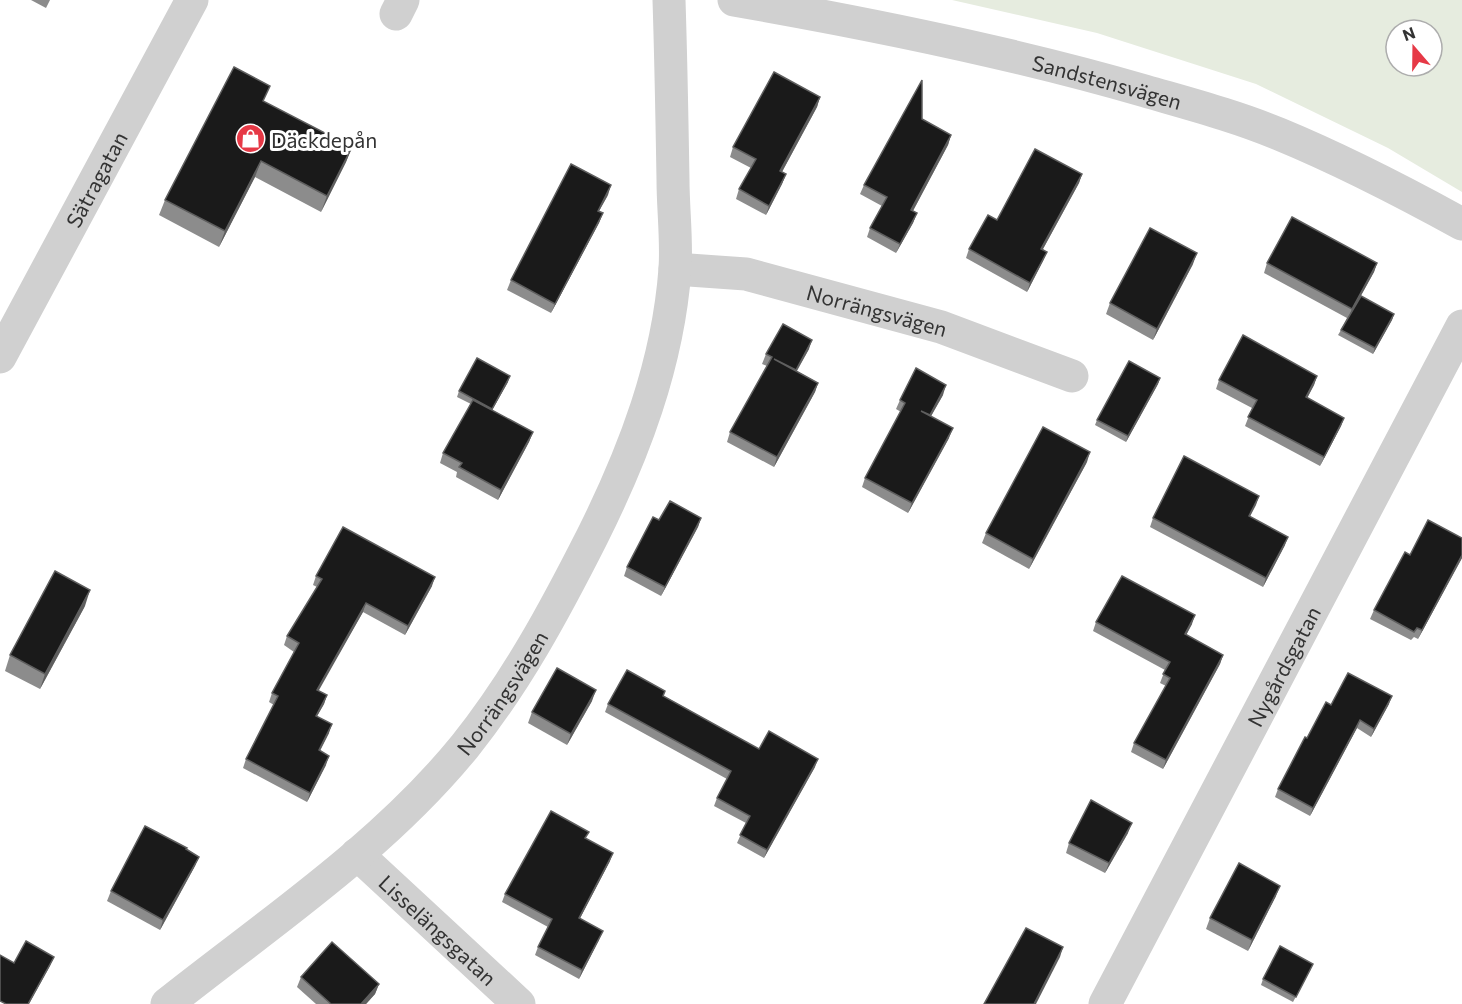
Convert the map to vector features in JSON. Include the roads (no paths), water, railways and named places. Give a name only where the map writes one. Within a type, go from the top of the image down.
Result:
[{"type":"street","name":"Sätragatan","points":[[0,357],[192,0]]},
{"type":"street","name":"Norrängsvägen","points":[[167,1004],[357,854],[416,798],[464,747],[518,674],[557,607],[608,507],[648,408],[662,348],[675,269],[669,0]]},
{"type":"street","name":"Sandstensvägen","points":[[734,0],[843,19],[1082,72],[1191,104],[1277,133],[1384,182],[1462,224]]},
{"type":"street","name":"Norrängsvägen","points":[[675,269],[758,277],[941,327],[1072,376]]},
{"type":"street","name":"Nygårdsgatan","points":[[1105,1004],[1462,326]]},
{"type":"street","name":"Lisselängsgatan","points":[[357,854],[519,1004]]},
{"type":"place","name":"Däckdepån","points":[[250,139]]}]
